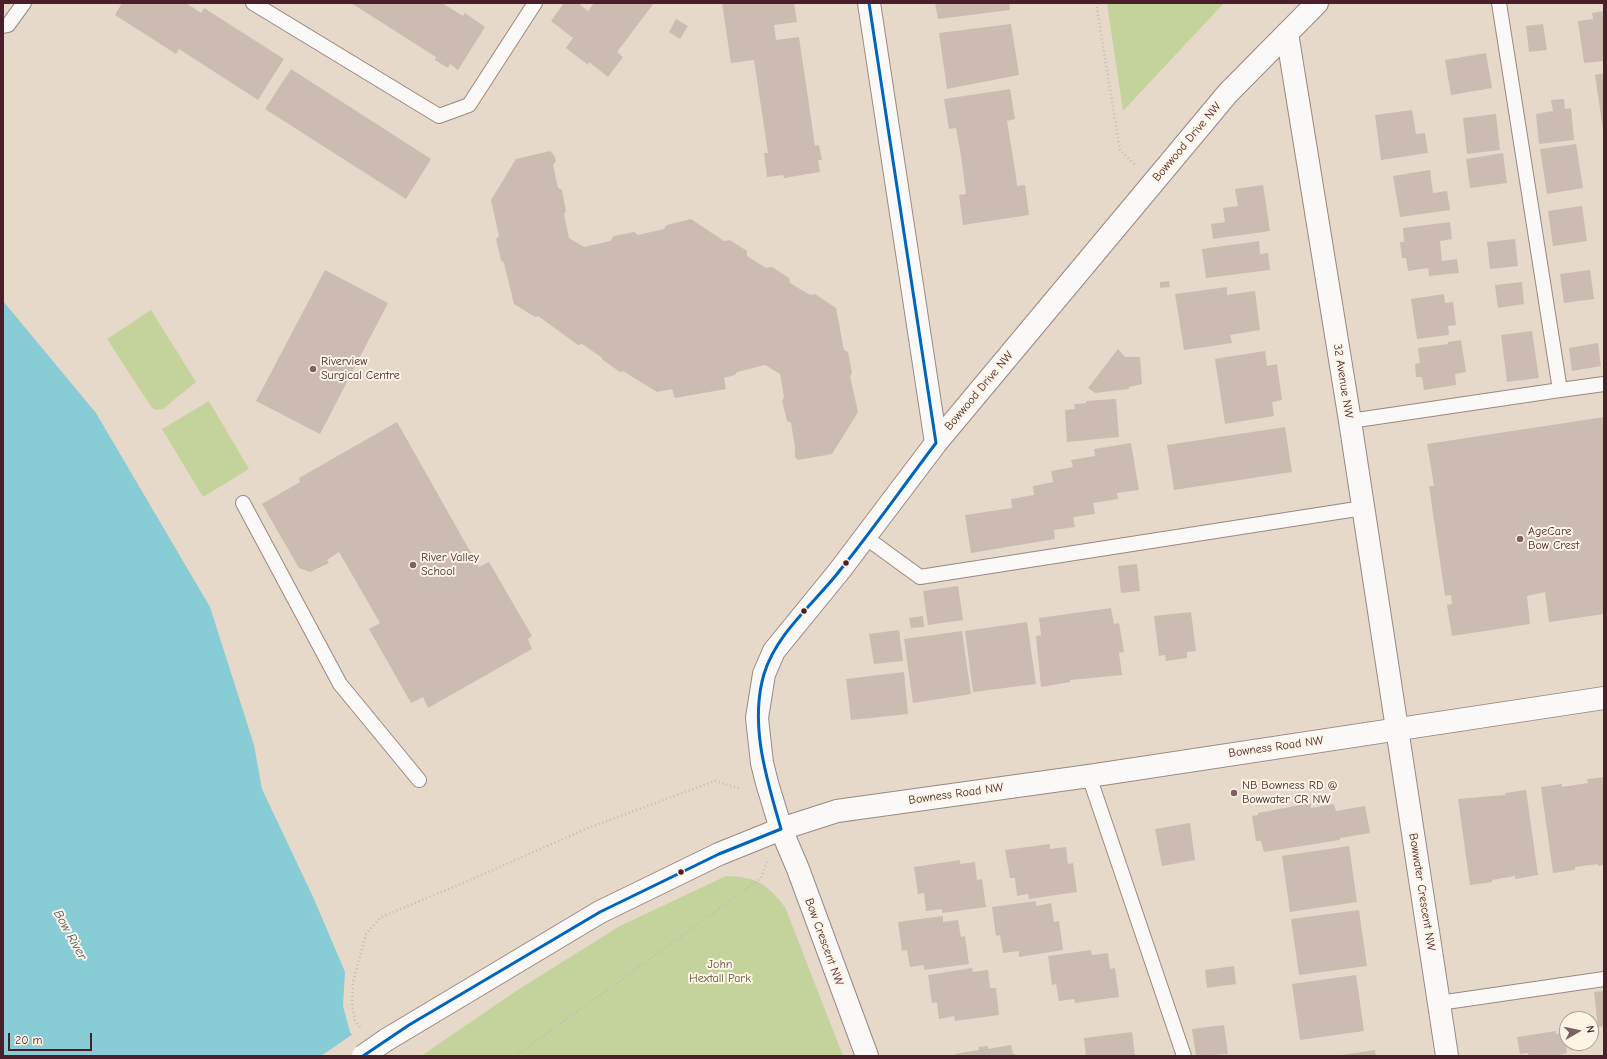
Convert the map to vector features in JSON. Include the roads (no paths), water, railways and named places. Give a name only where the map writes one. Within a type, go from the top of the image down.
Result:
[{"type":"street","points":[[869,3],[936,443]]},
{"type":"street","name":"Bowwood Drive NW","points":[[781,828],[762,763],[757,718],[764,674],[774,651],[840,570],[936,443],[1228,93],[1317,3]]},
{"type":"street","name":"32 Avenue NW","points":[[1287,33],[1350,421],[1397,729]]},
{"type":"street","name":"Bowness Road NW","points":[[363,1056],[386,1040],[600,912],[719,854],[781,828],[837,811],[1089,776],[1604,698]]},
{"type":"street","name":"Bowwater Crescent NW","points":[[1397,729],[1447,1056]]},
{"type":"street","name":"Bow Crescent NW","points":[[781,828],[798,869],[866,1056]]},
{"type":"lane","points":[[3,26],[8,25],[24,3]]},
{"type":"lane","points":[[252,3],[439,116],[470,105],[535,3]]},
{"type":"lane","points":[[1499,3],[1560,390]]},
{"type":"lane","points":[[1350,421],[1604,384]]},
{"type":"lane","points":[[243,503],[340,684],[419,780]]},
{"type":"lane","points":[[865,537],[920,577],[1363,508]]},
{"type":"lane","points":[[1089,776],[1184,1056]]},
{"type":"lane","points":[[1439,1003],[1604,979]]},
{"type":"water","name":"Bow River","points":[[3,301],[96,413],[210,607],[254,745],[262,789],[314,899],[345,972],[343,1006],[350,1032],[366,1056],[3,1056]]},
{"type":"place","name":"Riverview Surgical Centre","points":[[313,369]]},
{"type":"place","name":"AgeCare Bow Crest","points":[[1520,539]]},
{"type":"place","name":"River Valley School","points":[[413,565]]},
{"type":"place","name":"NB Bowness RD @ Bowwater CR NW","points":[[1234,793]]},
{"type":"park label","name":"John Hextall Park","points":[[720,972]]}]
